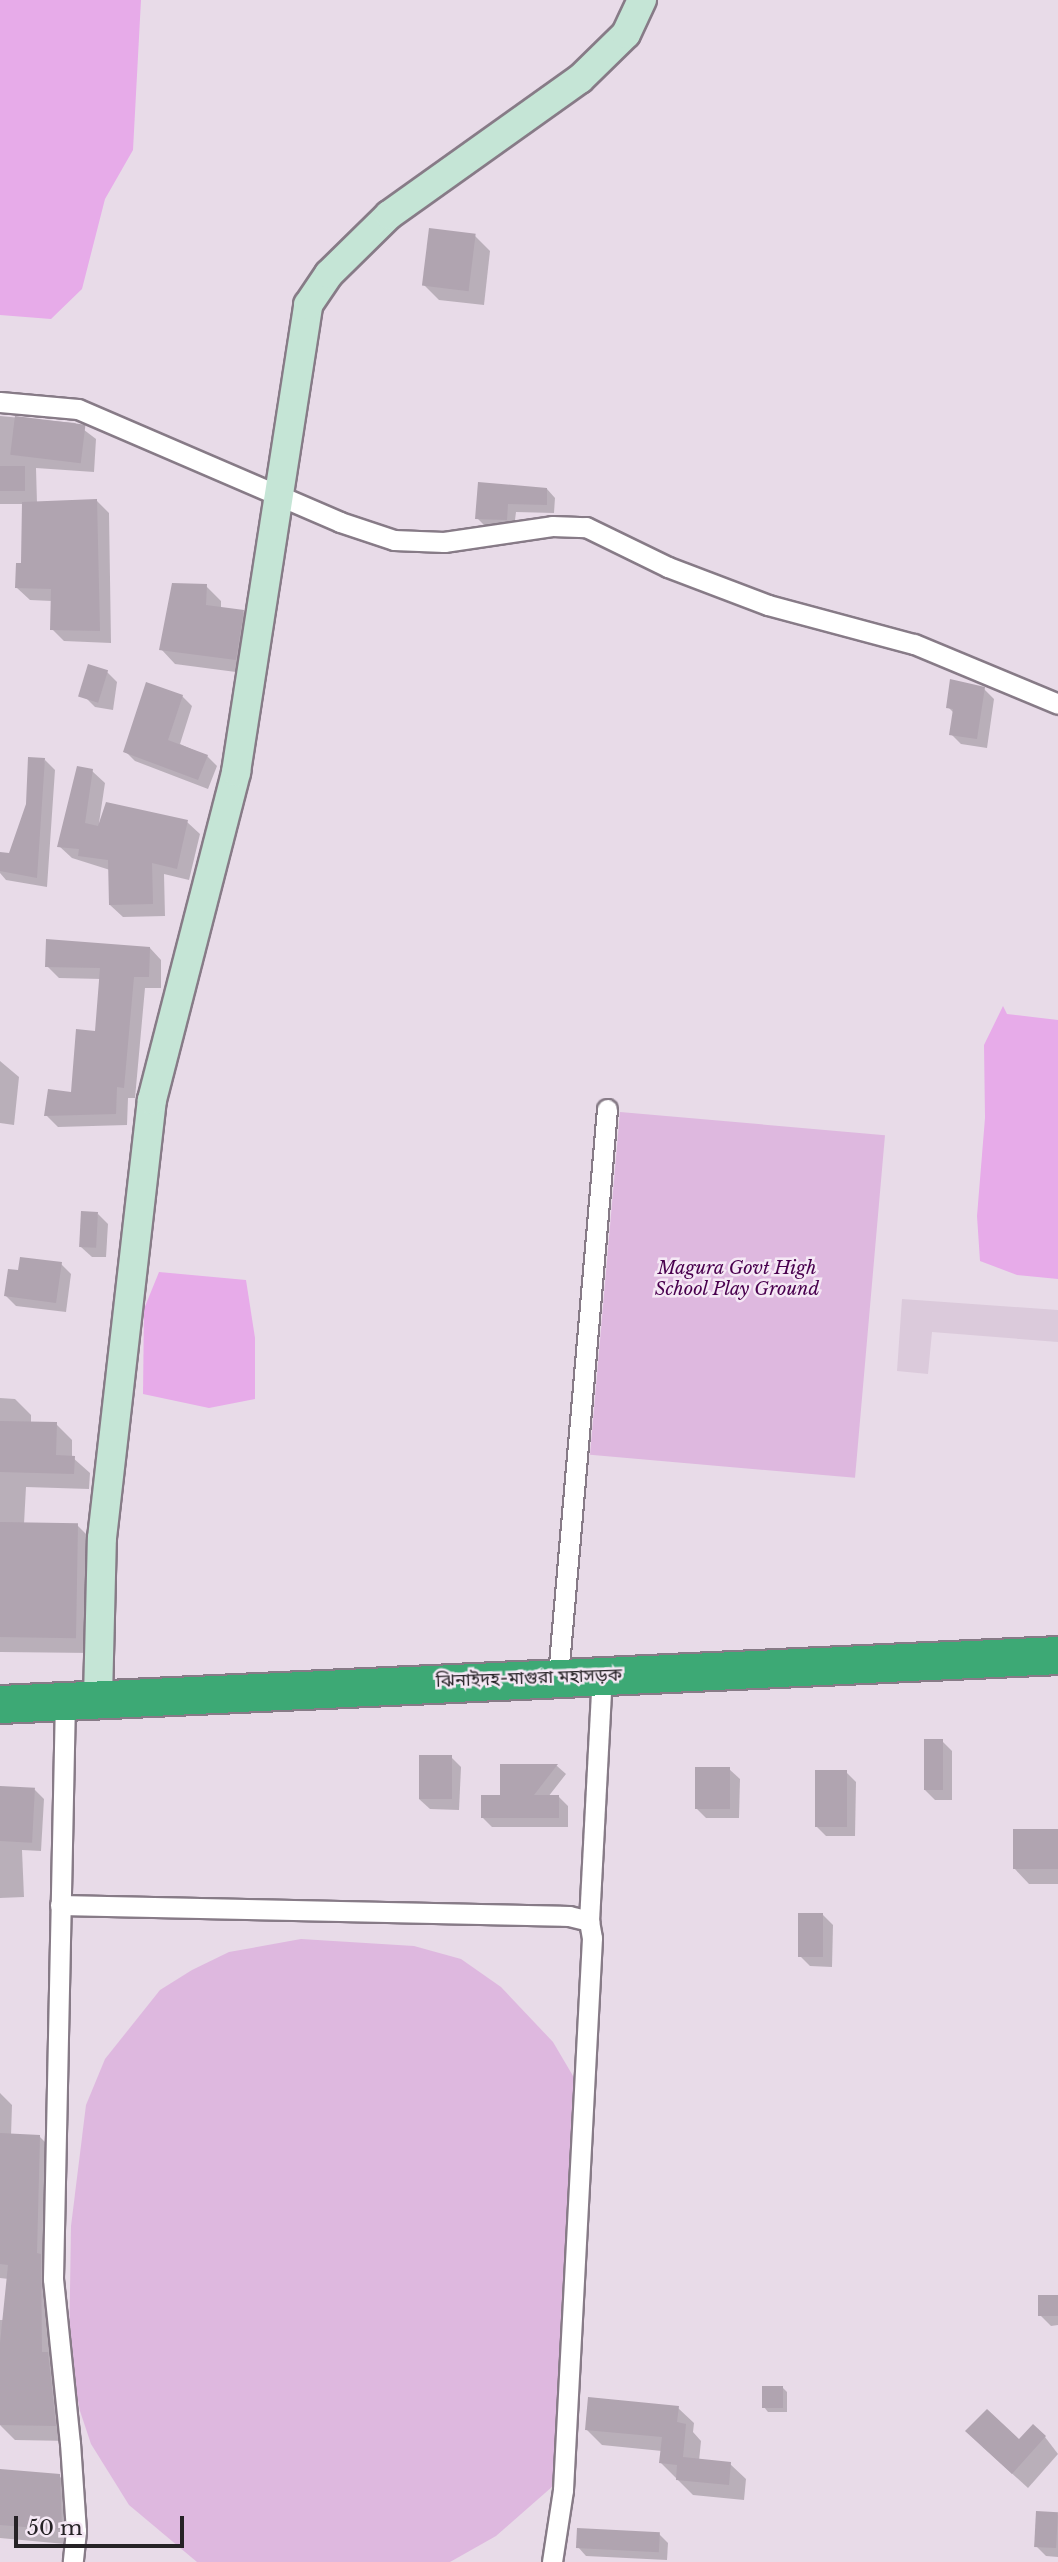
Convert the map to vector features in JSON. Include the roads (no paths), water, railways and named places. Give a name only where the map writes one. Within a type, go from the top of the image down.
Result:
[{"type":"highway","name":"ঝিনাইদহ-মাগুরা মহাসড়ক","points":[[0,1704],[1058,1654]]},
{"type":"main road","points":[[82,1699],[152,1100],[236,772],[308,306],[328,274],[389,215],[580,79],[626,34],[642,0]]},
{"type":"street","points":[[0,402],[78,409],[340,522],[394,540],[444,542],[552,526],[586,527],[718,586],[768,605],[914,644],[1058,704]]},
{"type":"street","points":[[558,1676],[607,1109]]},
{"type":"street","points":[[552,2562],[563,2490],[592,1938],[589,1921],[602,1674]]},
{"type":"street","points":[[73,2562],[76,2532],[70,2443],[53,2279],[60,1905],[82,1699]]},
{"type":"street","points":[[60,1905],[569,1916],[589,1921]]},
{"type":"park label","name":"Magura Govt High School Play Ground","points":[[737,1279]]}]
